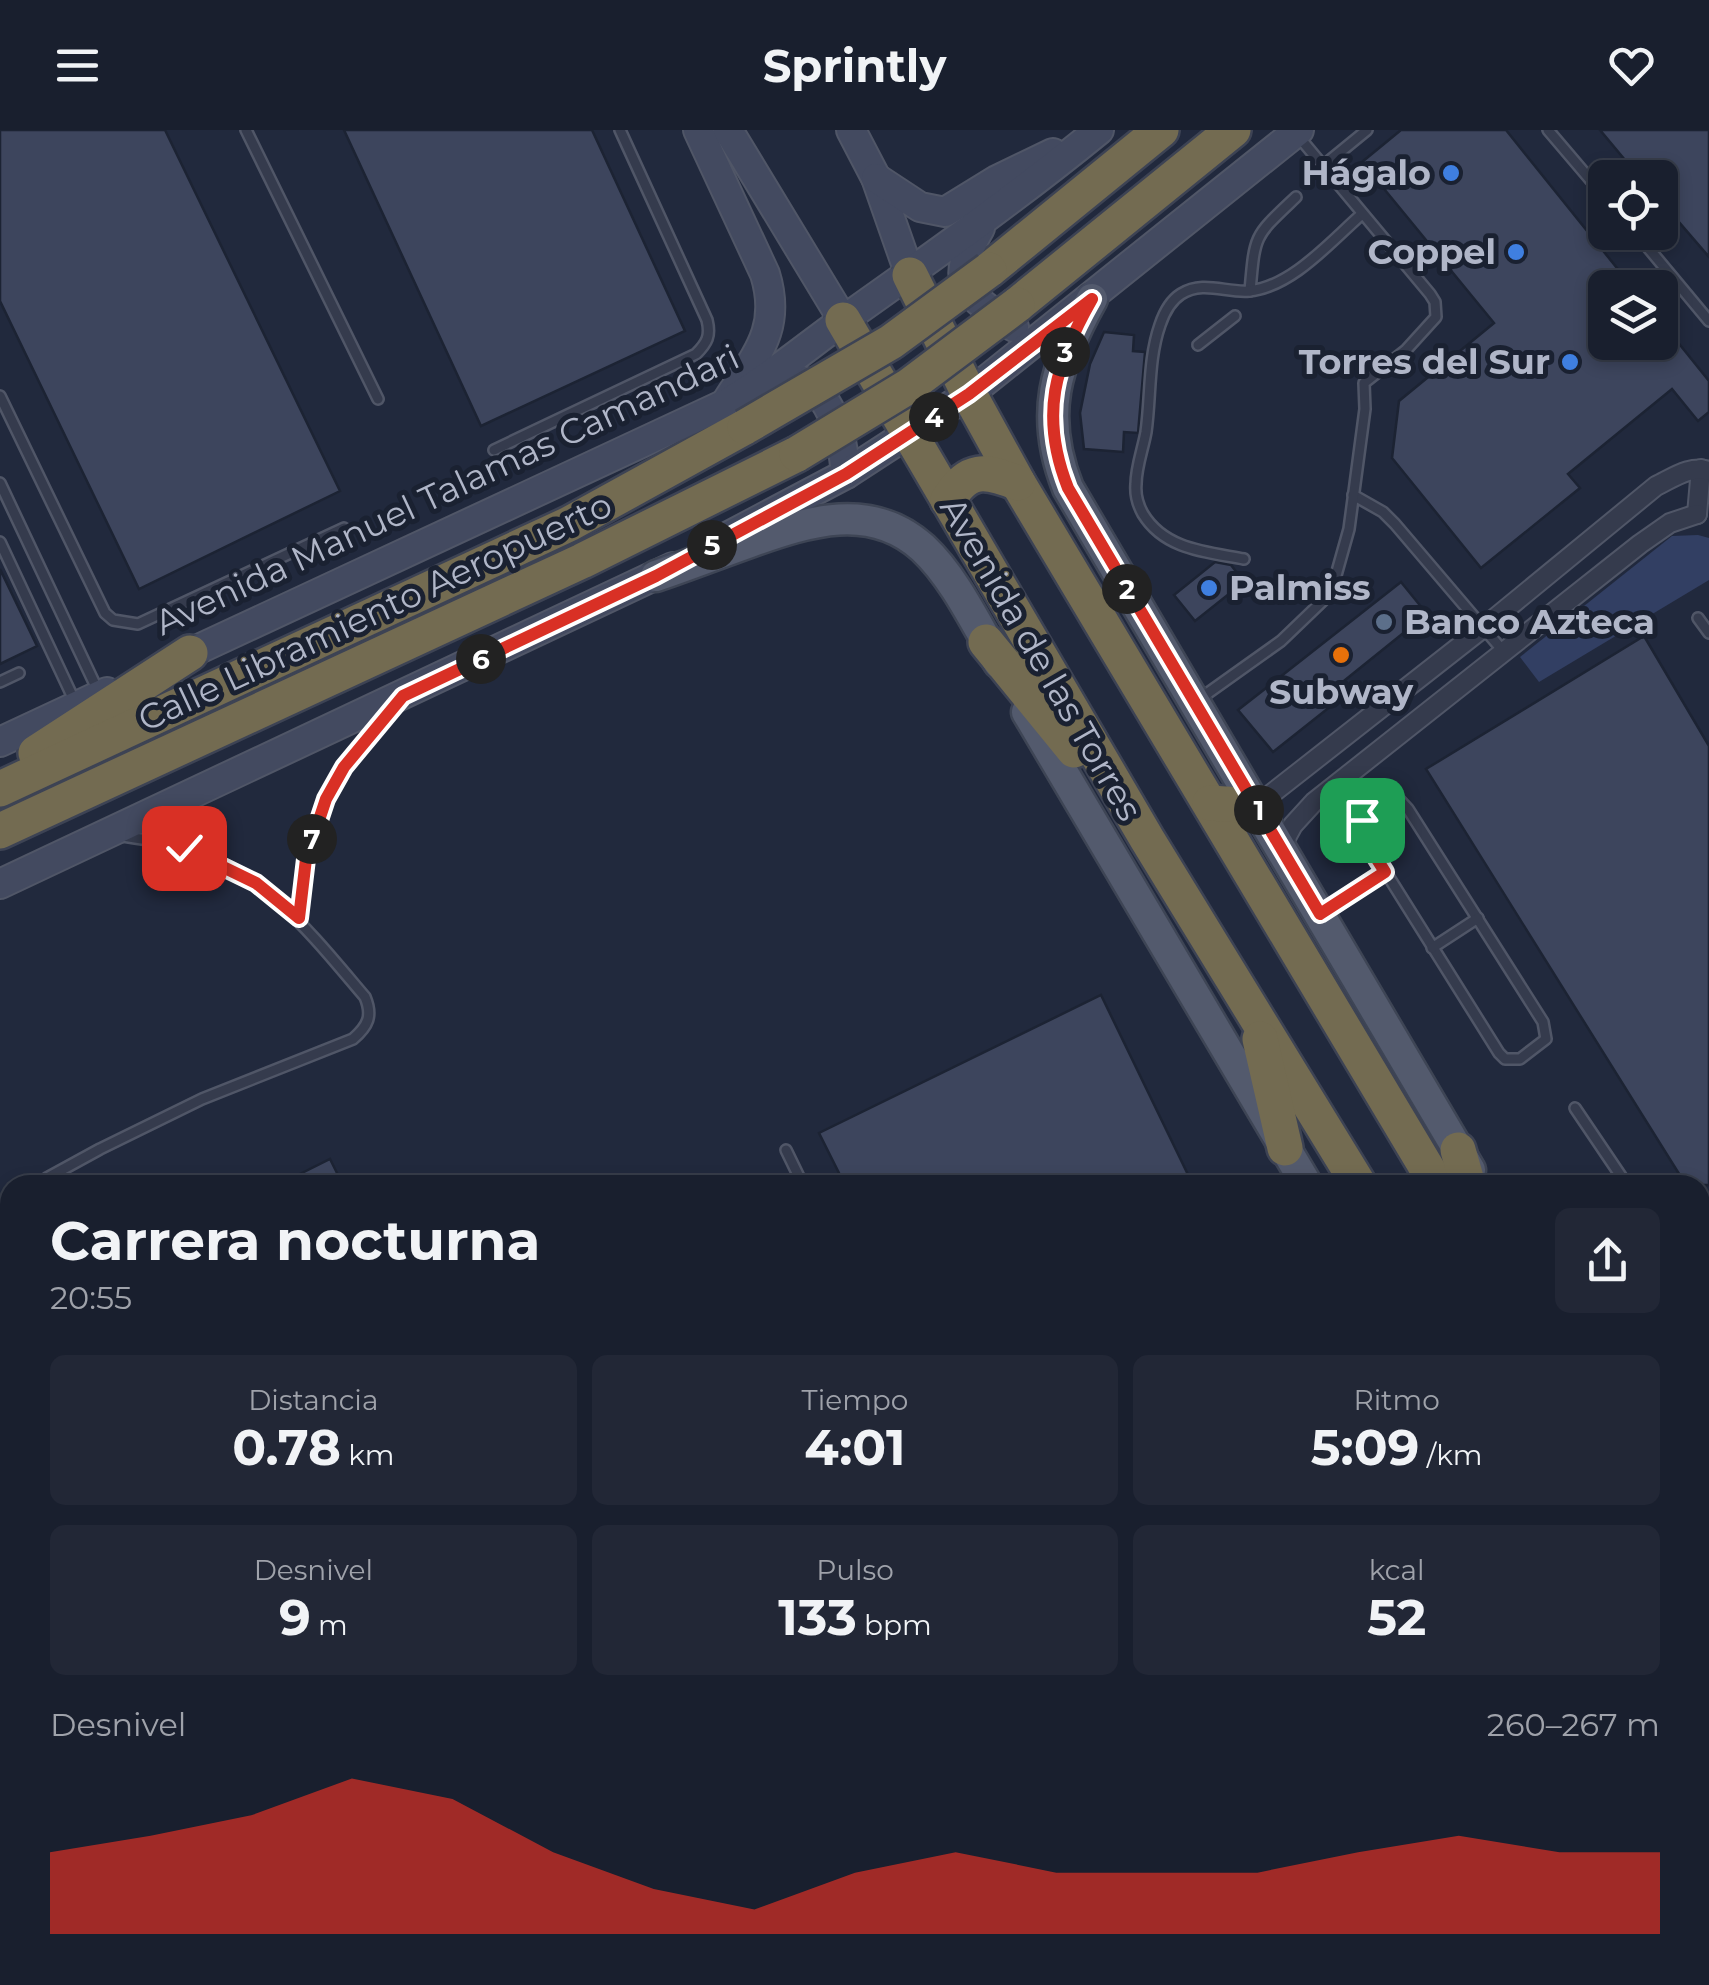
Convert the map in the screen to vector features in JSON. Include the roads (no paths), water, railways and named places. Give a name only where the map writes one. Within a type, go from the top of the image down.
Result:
[{"type":"highway","name":"Calle Libramiento Aeropuerto","points":[[0,789],[569,524],[735,416],[891,342],[989,270],[1160,130]]},
{"type":"highway","name":"Calle Libramiento Aeropuerto","points":[[0,832],[582,561],[797,454],[909,386],[1017,305],[1233,130]]},
{"type":"highway","name":"Avenida de las Torres","points":[[910,275],[1018,483],[1431,1175]]},
{"type":"highway","name":"Avenida de las Torres","points":[[843,320],[1147,839],[1353,1175]]},
{"type":"highway","points":[[948,500],[962,482],[977,474],[994,474],[1018,483]]},
{"type":"highway","points":[[986,642],[1147,839]]},
{"type":"highway","points":[[0,776],[190,653]]},
{"type":"highway","points":[[1210,803],[1256,806]]},
{"type":"highway","points":[[1254,1009],[1285,1148]]},
{"type":"highway","points":[[1458,1150],[1465,1175]]},
{"type":"main road","points":[[698,130],[772,297],[772,320],[735,416]]},
{"type":"main road","name":"Avenida de las Torres","points":[[728,130],[843,320]]},
{"type":"main road","name":"Avenida de las Torres","points":[[851,130],[876,178],[910,275]]},
{"type":"main road","points":[[0,884],[656,576],[846,474],[969,394],[1298,131]]},
{"type":"main road","points":[[876,178],[920,207],[945,212],[1016,170],[1097,132]]},
{"type":"main road","name":"Avenida Manuel Talamas Camandari","points":[[0,742],[190,653],[735,416],[767,380],[843,320],[983,222],[1097,132]]},
{"type":"main road","points":[[983,222],[962,265],[965,283],[994,312],[1037,340]]},
{"type":"main road","points":[[1092,299],[1066,350],[1052,402],[1055,456],[1068,488],[1473,1175]]},
{"type":"main road","points":[[767,380],[799,379],[814,388],[833,417],[844,444],[846,474]]},
{"type":"main road","name":"Avenida de las Torres","points":[[656,576],[817,520],[860,518],[889,526],[925,550],[944,572],[1301,1175]]},
{"type":"street","points":[[1256,806],[1656,486],[1683,472],[1705,470],[1703,517],[1670,524],[1640,544],[1314,802],[1293,824],[1281,847]]},
{"type":"lane","points":[[246,130],[378,399]]},
{"type":"lane","points":[[494,450],[696,354],[706,344],[710,333],[707,320],[620,130]]},
{"type":"lane","points":[[1322,166],[1367,130]]},
{"type":"lane","points":[[1548,130],[1588,177]]},
{"type":"lane","points":[[1194,702],[1282,641],[1331,593],[1343,556],[1353,494],[1365,409],[1364,383],[1426,331],[1437,310],[1430,294],[1322,166],[1298,131]]},
{"type":"lane","points":[[1250,291],[1254,244],[1259,233],[1296,197]]},
{"type":"lane","points":[[1244,559],[1187,548],[1165,538],[1144,516],[1136,489],[1156,338],[1168,307],[1181,294],[1211,287],[1250,291],[1282,280],[1362,214]]},
{"type":"lane","points":[[1650,250],[1709,321]]},
{"type":"lane","points":[[1198,345],[1236,316]]},
{"type":"lane","points":[[0,396],[105,613],[112,620],[138,624],[344,528]]},
{"type":"lane","points":[[0,483],[89,701]]},
{"type":"lane","points":[[1353,494],[1394,524],[1504,652]]},
{"type":"lane","points":[[0,542],[89,701]]},
{"type":"lane","points":[[1698,618],[1709,632]]},
{"type":"lane","points":[[0,682],[19,673]]},
{"type":"lane","points":[[299,918],[306,859],[326,799],[344,767],[403,696]]},
{"type":"lane","points":[[1396,798],[1408,809],[1478,918],[1543,1022],[1546,1040],[1512,1061],[1498,1053],[1385,872],[1360,827],[1370,814],[1396,798]]},
{"type":"lane","points":[[53,1175],[202,1100],[352,1039],[363,1030],[370,1010],[365,997],[299,918],[256,883],[184,848],[109,833]]},
{"type":"lane","points":[[1320,914],[1385,872]]},
{"type":"lane","points":[[1432,948],[1478,918]]},
{"type":"lane","points":[[1575,1108],[1620,1175]]},
{"type":"lane","points":[[786,1150],[798,1175]]},
{"type":"water","points":[[1672,536],[1709,538],[1709,580],[1539,682],[1520,657]]},
{"type":"place","name":"Hágalo","points":[[1451,173]]},
{"type":"place","name":"Coppel","points":[[1516,252]]},
{"type":"place","name":"Torres del Sur","points":[[1570,362]]},
{"type":"place","name":"Palmiss","points":[[1209,588]]},
{"type":"place","name":"Banco Azteca","points":[[1384,622]]},
{"type":"place","name":"Subway","points":[[1341,655]]}]
